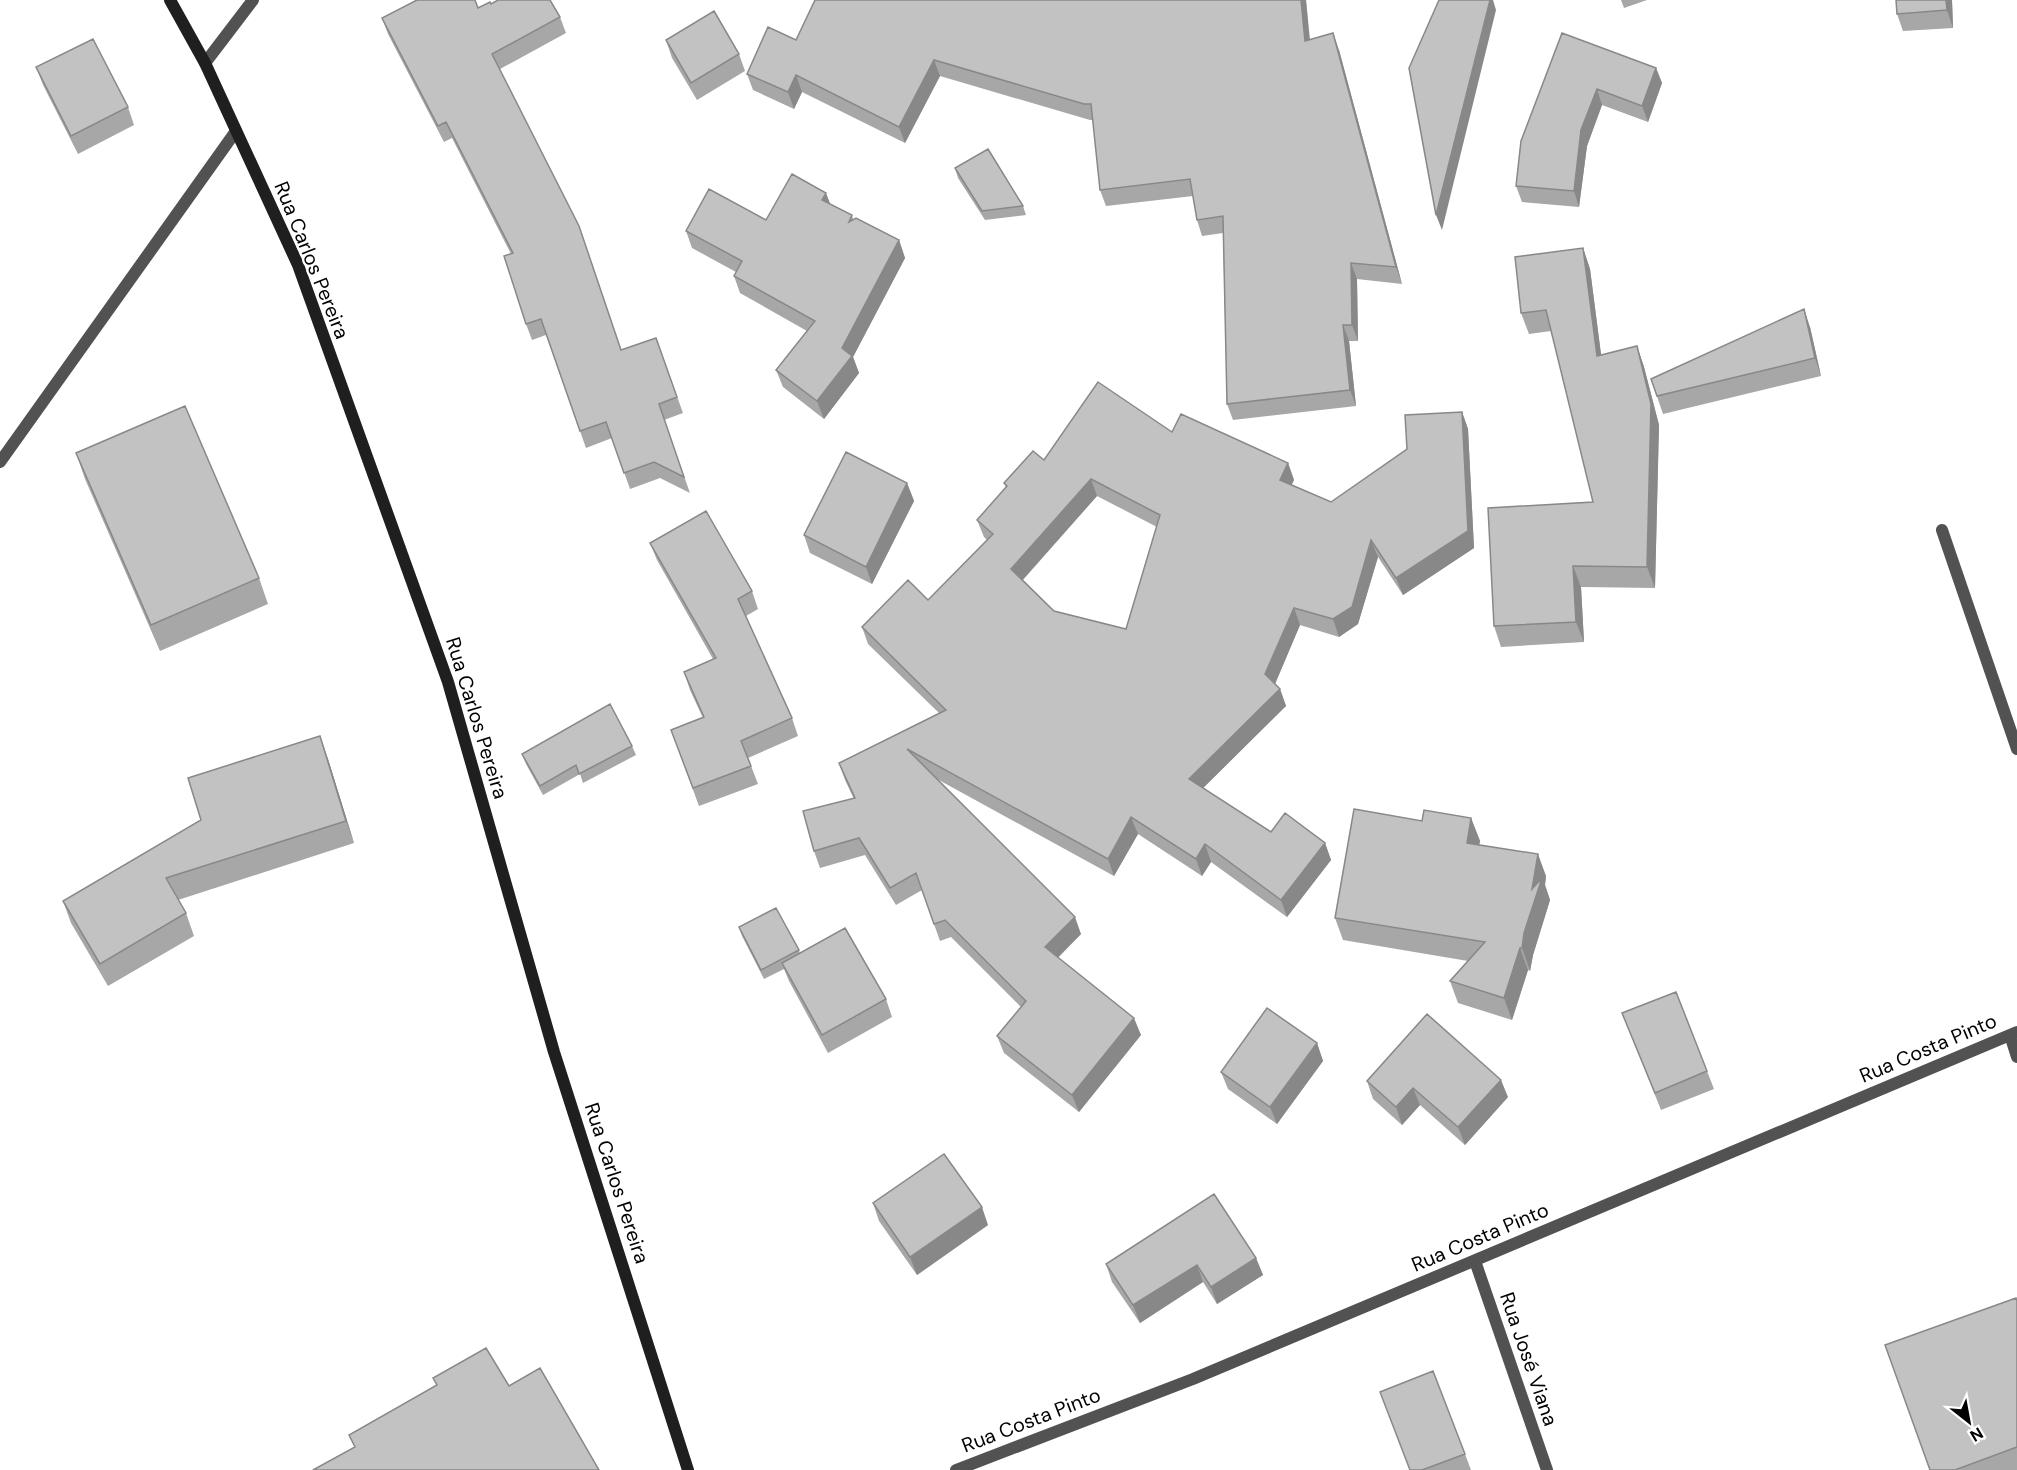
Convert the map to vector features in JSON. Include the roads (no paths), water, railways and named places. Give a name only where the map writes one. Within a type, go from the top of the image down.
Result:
[{"type":"street","name":"Rua Carlos Pereira","points":[[170,0],[205,63],[298,266],[448,682],[554,1052],[688,1470]]},
{"type":"street","points":[[205,63],[253,0]]},
{"type":"street","points":[[0,462],[236,131]]},
{"type":"street","points":[[1942,531],[2017,749]]},
{"type":"street","points":[[2013,1034],[2017,1057]]},
{"type":"street","name":"Rua Costa Pinto","points":[[956,1470],[1193,1379],[2013,1034]]},
{"type":"street","name":"Rua José Viana","points":[[1474,1261],[1547,1470]]}]
